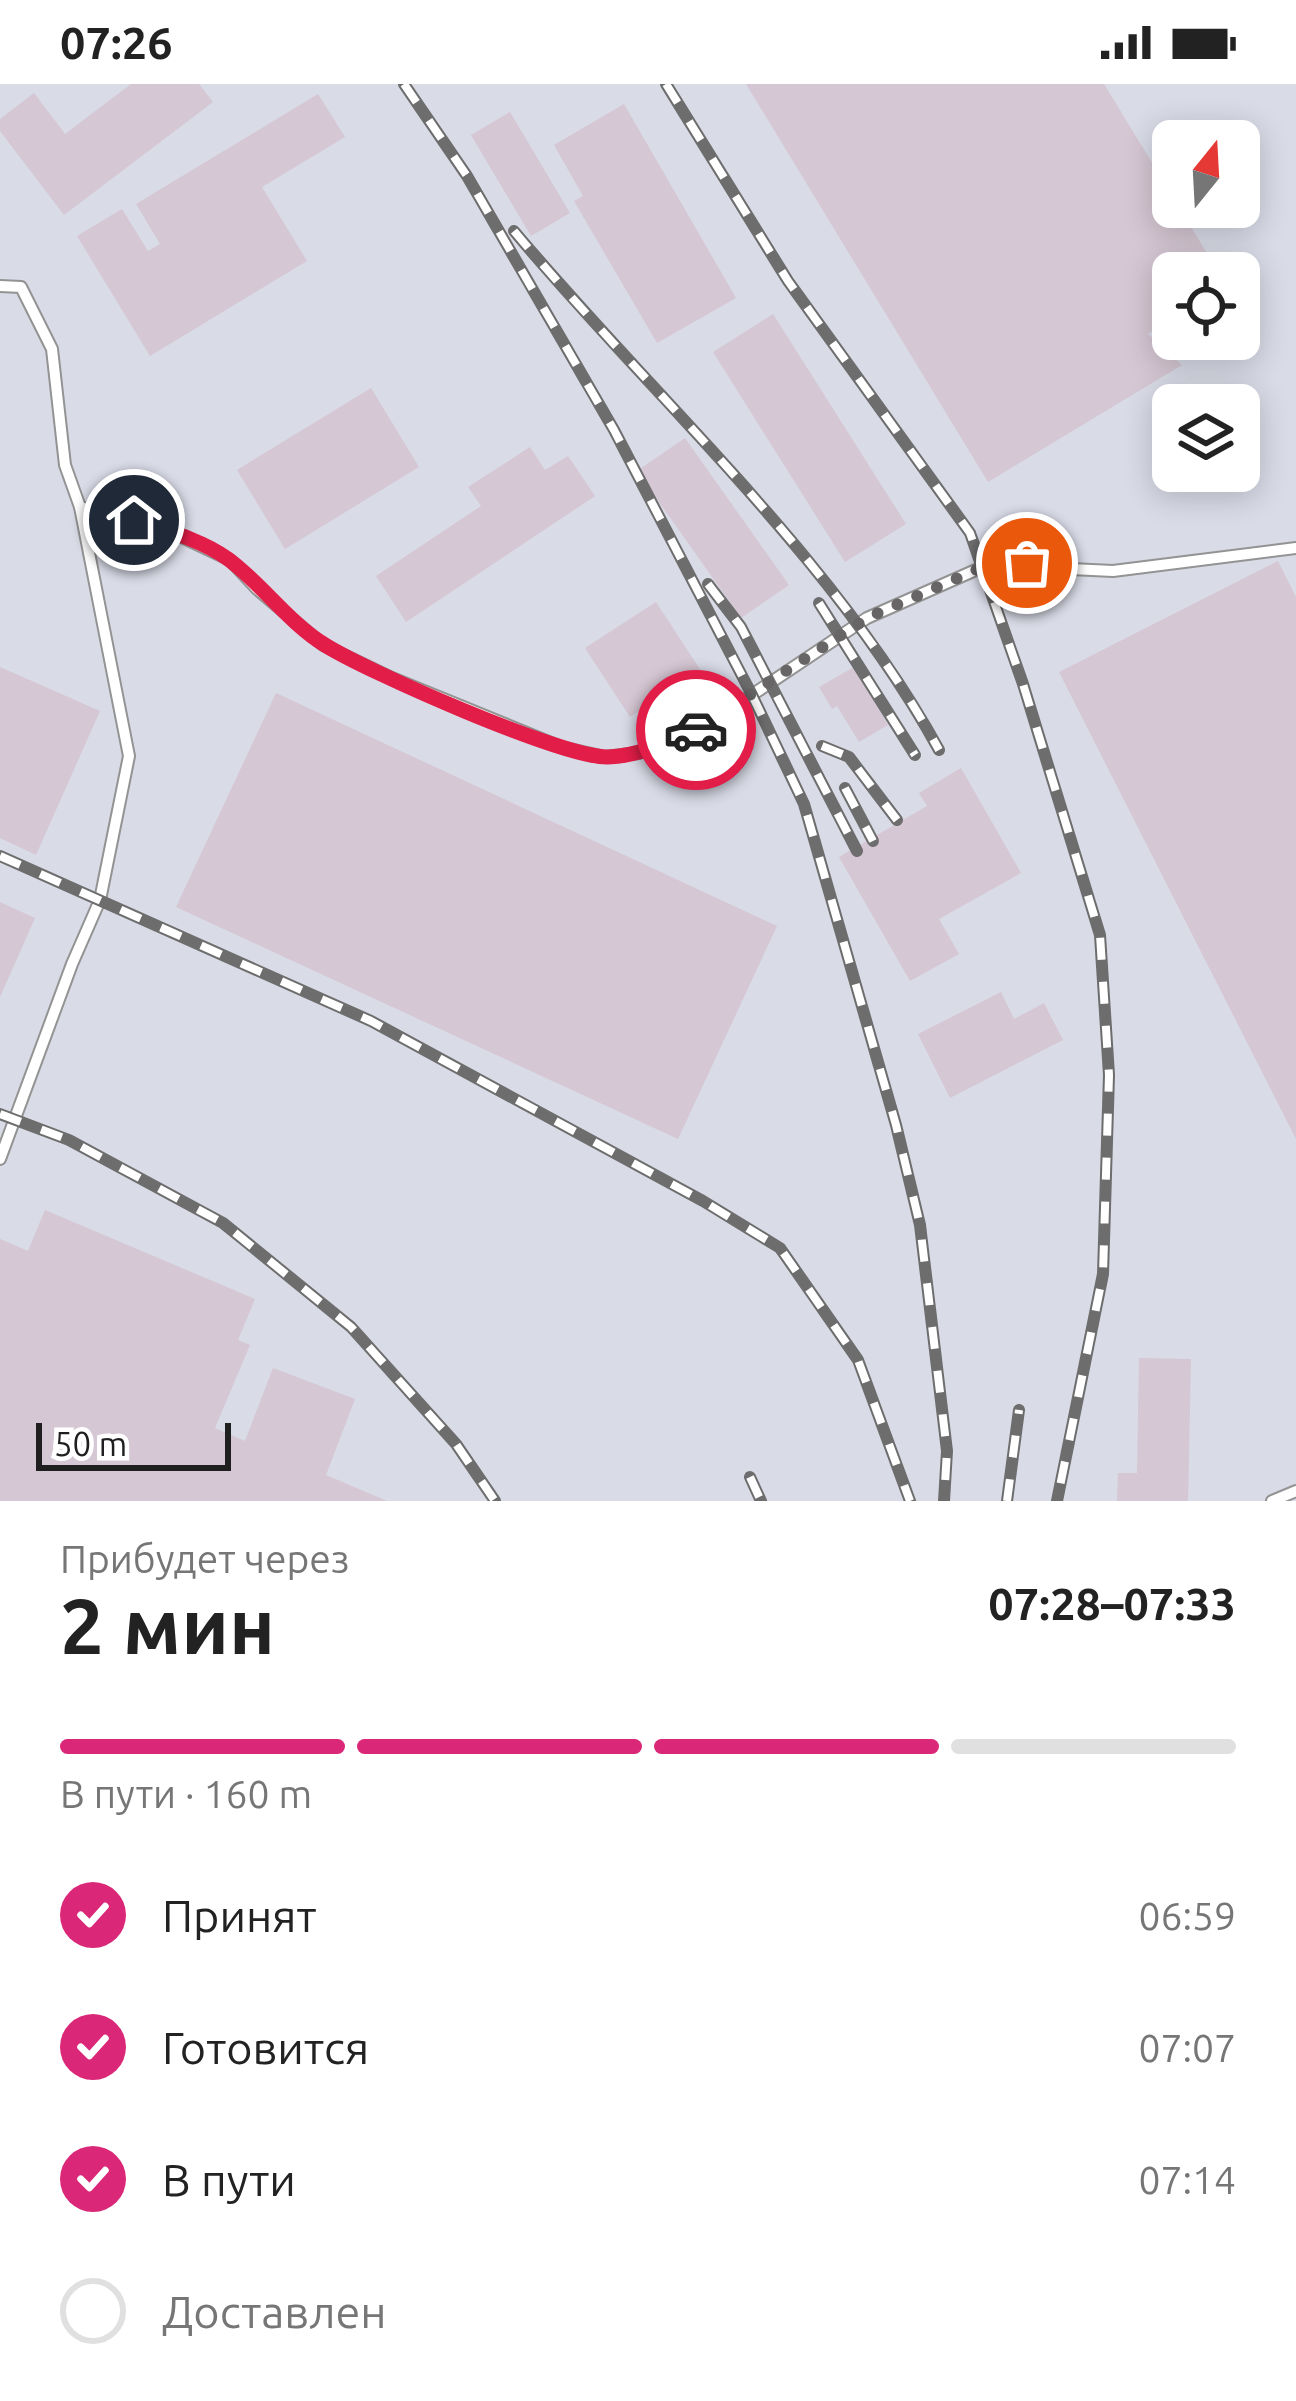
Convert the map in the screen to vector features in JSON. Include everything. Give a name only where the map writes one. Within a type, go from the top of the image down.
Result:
[{"type":"lane","points":[[0,286],[21,287],[52,349],[65,465],[80,507],[129,756],[100,900],[0,1160]]},
{"type":"lane","points":[[80,507],[173,533],[230,560],[323,645],[392,679],[561,747],[604,757],[639,753],[701,729],[867,618],[1003,558],[1050,568],[1113,571],[1296,548]]},
{"type":"lane","points":[[1272,1501],[1296,1491]]},
{"type":"shaded area","points":[[0,84],[1296,84],[1296,1501],[0,1501]]},
{"type":"building","points":[[131,84],[199,84],[213,102],[64,215],[0,131],[0,119],[34,93],[65,134]]},
{"type":"building","points":[[746,84],[1104,84],[1152,163],[1152,228],[1192,228],[1206,252],[1152,252],[1152,332],[1148,334],[1152,360],[1177,360],[1182,365],[988,482]]},
{"type":"building","points":[[318,94],[345,137],[262,187],[307,261],[150,356],[77,236],[122,209],[148,251],[160,244],[136,204]]},
{"type":"building","points":[[624,104],[736,298],[657,343],[574,201],[583,196],[554,145]]},
{"type":"building","points":[[510,112],[570,213],[531,236],[471,135]]},
{"type":"building","points":[[773,314],[906,524],[845,562],[713,352]]},
{"type":"building","points":[[371,388],[419,467],[285,549],[237,470]]},
{"type":"building","points":[[685,438],[789,585],[741,618],[637,471]]},
{"type":"building","points":[[530,447],[545,470],[568,456],[595,496],[406,622],[376,576],[481,506],[468,487]]},
{"type":"building","points":[[1278,561],[1296,597],[1296,1139],[1059,672]]},
{"type":"building","points":[[656,602],[701,671],[630,717],[585,648]]},
{"type":"building","points":[[0,667],[100,711],[36,855],[0,838]]},
{"type":"building","points":[[854,667],[888,725],[859,742],[819,687]]},
{"type":"building","points":[[276,693],[777,926],[678,1139],[176,907]]},
{"type":"building","points":[[961,768],[1021,873],[939,919],[959,954],[910,981],[839,857],[927,806],[919,793]]},
{"type":"building","points":[[0,902],[35,918],[0,997]]},
{"type":"building","points":[[1001,992],[1014,1019],[1044,1003],[1063,1040],[950,1098],[918,1034]]},
{"type":"building","points":[[45,1210],[255,1299],[238,1340],[250,1345],[215,1428],[245,1441],[273,1368],[355,1399],[326,1475],[387,1501],[0,1501],[0,1239],[28,1251]]},
{"type":"building","points":[[1139,1358],[1191,1359],[1188,1501],[1117,1501],[1118,1473],[1137,1473]]},
{"type":"railway","points":[[404,84],[467,176],[614,430],[804,804],[920,1225],[947,1451],[944,1501]]},
{"type":"railway","points":[[666,84],[788,281],[970,533],[1023,684],[1100,935],[1109,1075],[1103,1274],[1057,1501]]},
{"type":"railway","points":[[514,231],[795,545],[896,679],[939,750]]},
{"type":"railway","points":[[708,584],[741,627],[857,851]]},
{"type":"railway","points":[[819,603],[915,755]]},
{"type":"railway","points":[[822,746],[849,757],[897,820]]},
{"type":"railway","points":[[845,788],[873,841]]},
{"type":"railway","points":[[0,856],[371,1021],[703,1201],[780,1248],[858,1360],[910,1501]]},
{"type":"railway","points":[[0,1114],[69,1140],[223,1223],[351,1327],[456,1444],[495,1501]]},
{"type":"railway","points":[[1007,1501],[1019,1410]]},
{"type":"railway","points":[[750,1477],[761,1501]]},
{"type":"way so far","points":[[696,730],[867,618],[1003,558],[1027,563]]},
{"type":"route","points":[[134,520],[230,560],[323,645],[392,679],[561,747],[604,757],[639,753],[696,730]]}]
